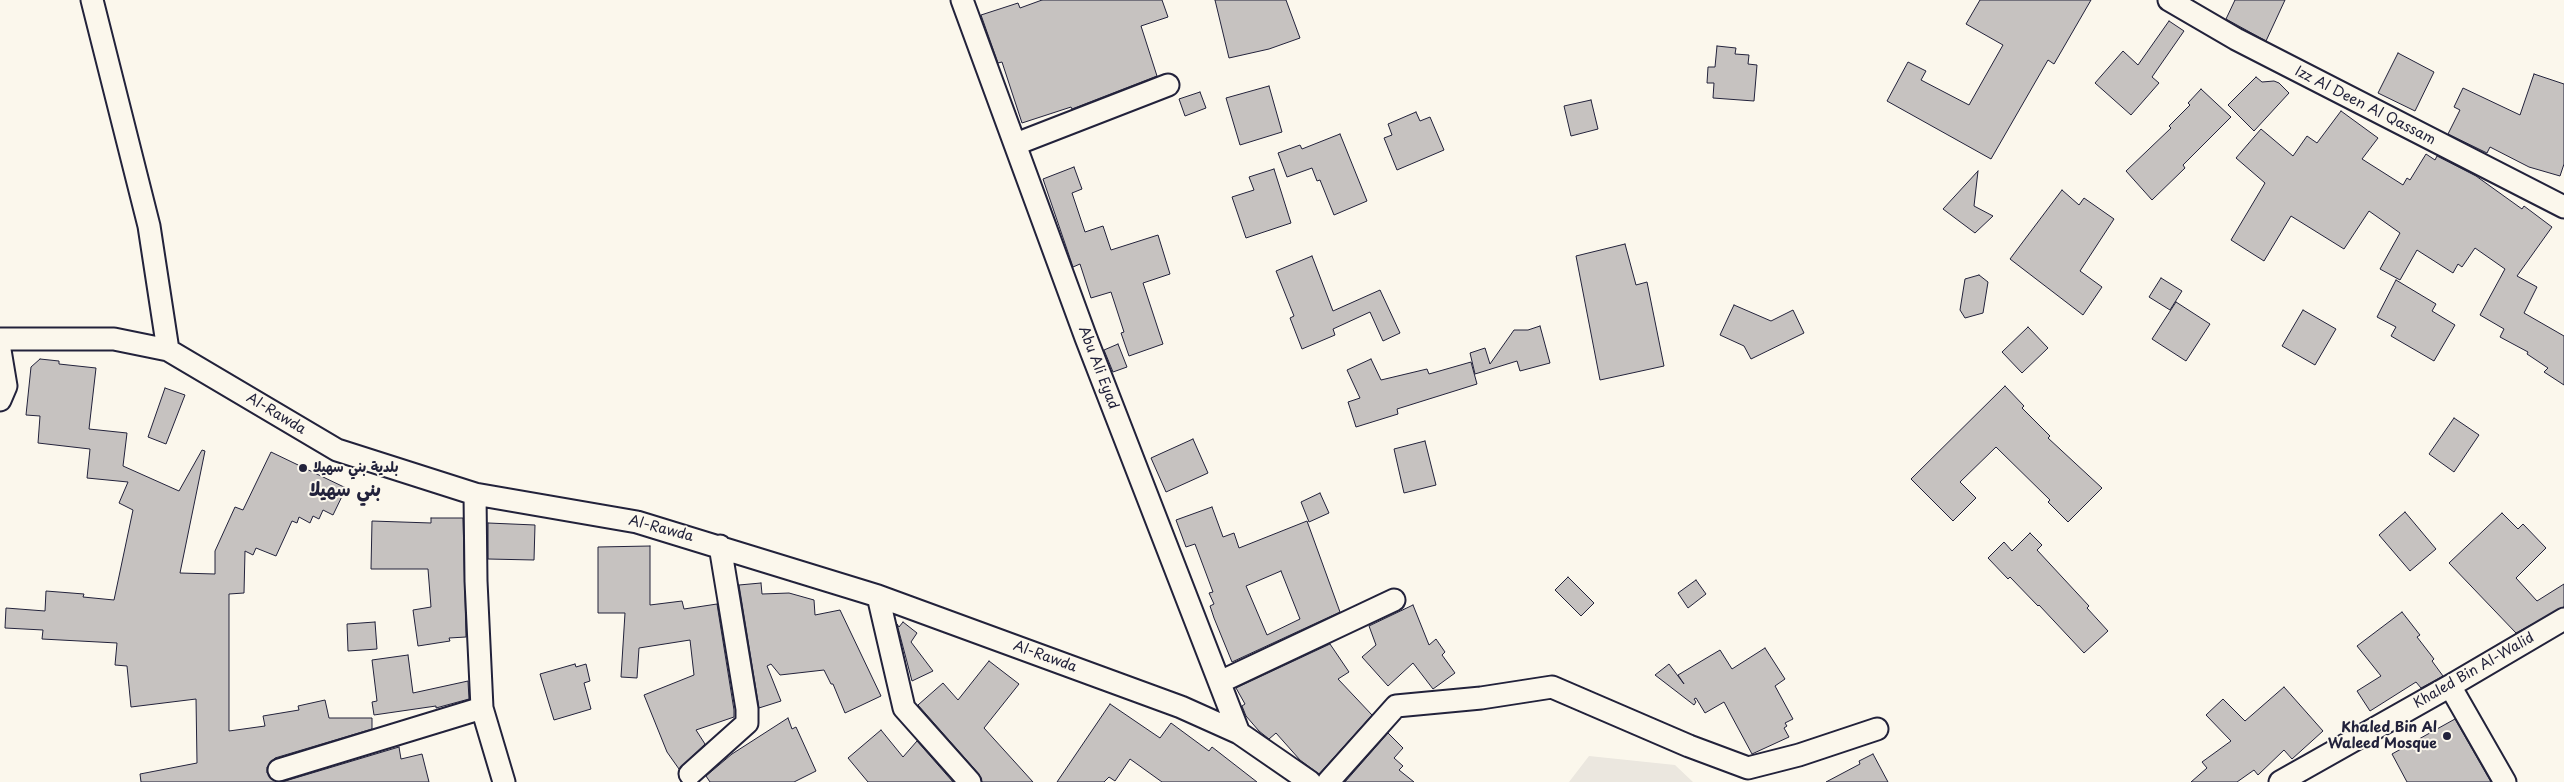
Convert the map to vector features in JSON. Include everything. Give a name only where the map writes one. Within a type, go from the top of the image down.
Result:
[{"type":"street","points":[[92,0],[149,226],[168,350]]},
{"type":"street","name":"Abu Ali Eyad","points":[[962,0],[1086,338],[1239,733]]},
{"type":"street","name":"Izz Al Deen Al Qassam","points":[[2169,0],[2236,39],[2564,207]]},
{"type":"street","points":[[1016,144],[1168,85]]},
{"type":"street","name":"Al-Rawda","points":[[0,339],[114,339],[168,350],[337,450],[475,494],[637,522],[878,596],[1181,706],[1239,733],[1310,782]]},
{"type":"street","points":[[0,350],[6,386],[0,400]]},
{"type":"street","points":[[475,494],[476,581],[482,708],[504,782]]},
{"type":"street","points":[[690,774],[747,722],[747,709],[720,546]]},
{"type":"street","points":[[878,596],[904,708],[970,782]]},
{"type":"street","points":[[1220,682],[1394,600]]},
{"type":"street","name":"Khaled Bin Al-Walid","points":[[2280,782],[2564,619]]},
{"type":"street","points":[[1328,782],[1396,706],[1481,698],[1552,686],[1688,746],[1748,768],[1799,755],[1877,730]]},
{"type":"street","points":[[2450,686],[2505,782]]},
{"type":"street","points":[[279,770],[482,708]]},
{"type":"shaded area","points":[[1589,756],[1675,765],[1693,782],[1569,782]]},
{"type":"building","points":[[1042,0],[1162,0],[1168,17],[1141,26],[1157,76],[1072,109],[1071,107],[1022,123],[1002,62],[998,63],[981,15],[1018,3],[1020,8]]},
{"type":"building","points":[[1215,0],[1286,0],[1300,38],[1269,49],[1229,58]]},
{"type":"building","points":[[1980,0],[2091,0],[2054,64],[2048,60],[1991,159],[1887,101],[1908,62],[1926,71],[1921,80],[1969,105],[2003,45],[1966,24]]},
{"type":"building","points":[[2235,0],[2285,0],[2266,41],[2226,19]]},
{"type":"building","points":[[2169,21],[2184,31],[2152,77],[2159,83],[2131,115],[2095,83],[2123,51],[2138,65]]},
{"type":"building","points":[[1717,46],[1736,48],[1735,54],[1749,55],[1748,64],[1757,65],[1754,101],[1713,98],[1714,83],[1707,83],[1708,67],[1715,67]]},
{"type":"building","points":[[2398,53],[2434,72],[2415,111],[2378,93]]},
{"type":"building","points":[[2534,74],[2564,84],[2564,164],[2560,176],[2529,167],[2490,147],[2487,153],[2448,134],[2460,110],[2454,107],[2463,88],[2520,115]]},
{"type":"building","points":[[2256,77],[2262,82],[2274,81],[2279,83],[2289,93],[2254,131],[2228,105]]},
{"type":"building","points":[[1269,86],[1282,132],[1240,145],[1226,98]]},
{"type":"building","points":[[2201,89],[2231,117],[2183,165],[2185,168],[2152,200],[2126,171],[2171,128],[2169,126],[2190,105],[2188,103]]},
{"type":"building","points":[[1200,92],[1206,108],[1185,116],[1179,99]]},
{"type":"building","points":[[1591,100],[1598,129],[1571,136],[1564,106]]},
{"type":"building","points":[[2341,111],[2378,138],[2362,159],[2403,185],[2407,178],[2410,180],[2426,154],[2435,160],[2437,156],[2476,176],[2522,209],[2524,206],[2552,227],[2517,276],[2537,287],[2524,313],[2564,336],[2564,385],[2544,372],[2548,368],[2527,354],[2528,352],[2500,337],[2504,329],[2480,315],[2505,269],[2475,248],[2462,267],[2458,264],[2453,273],[2417,250],[2400,280],[2380,269],[2400,233],[2369,211],[2344,249],[2291,216],[2264,261],[2231,240],[2265,183],[2236,158],[2261,129],[2293,156],[2307,136],[2317,143]]},
{"type":"building","points":[[1416,112],[1420,121],[1430,117],[1444,150],[1397,170],[1384,138],[1392,135],[1388,124]]},
{"type":"building","points":[[1340,134],[1367,201],[1334,215],[1320,180],[1317,181],[1312,168],[1287,177],[1278,153],[1300,145],[1302,149]]},
{"type":"building","points":[[1074,167],[1082,189],[1072,193],[1085,232],[1103,226],[1111,250],[1158,235],[1170,274],[1143,283],[1163,344],[1129,356],[1121,333],[1124,332],[1111,292],[1091,298],[1080,264],[1073,267],[1043,179]]},
{"type":"building","points":[[1274,169],[1291,223],[1246,238],[1232,197],[1254,190],[1249,177]]},
{"type":"building","points":[[1978,171],[1974,206],[1993,216],[1975,233],[1943,209]]},
{"type":"building","points":[[2062,190],[2079,205],[2084,198],[2114,219],[2080,271],[2102,287],[2083,315],[2010,259]]},
{"type":"building","points":[[1625,244],[1636,285],[1647,282],[1664,366],[1600,380],[1576,256]]},
{"type":"building","points":[[1312,256],[1333,311],[1380,290],[1400,333],[1383,341],[1370,312],[1333,329],[1335,335],[1302,349],[1290,318],[1294,316],[1276,271]]},
{"type":"building","points":[[1979,275],[1988,282],[1983,313],[1965,318],[1960,310],[1965,279]]},
{"type":"building","points":[[2161,278],[2182,291],[2170,310],[2149,297]]},
{"type":"building","points":[[2396,280],[2436,304],[2432,311],[2455,325],[2434,361],[2391,336],[2396,327],[2377,317]]},
{"type":"building","points":[[2176,302],[2210,324],[2186,361],[2152,339]]},
{"type":"building","points":[[1734,305],[1771,321],[1793,310],[1804,333],[1751,359],[1744,346],[1720,335]]},
{"type":"building","points":[[2303,310],[2336,329],[2315,365],[2282,346]]},
{"type":"building","points":[[1540,326],[1550,363],[1520,371],[1517,361],[1475,374],[1470,353],[1485,348],[1490,364],[1514,330],[1528,330]]},
{"type":"building","points":[[2028,327],[2048,348],[2022,373],[2002,352]]},
{"type":"building","points":[[1118,344],[1127,367],[1113,372],[1104,350]]},
{"type":"building","points":[[40,359],[59,361],[59,364],[96,368],[89,429],[127,433],[123,466],[179,491],[202,450],[205,451],[180,573],[215,574],[215,551],[235,507],[243,510],[271,452],[346,488],[333,515],[323,510],[319,519],[313,516],[310,523],[299,517],[297,523],[292,521],[276,556],[256,548],[253,555],[245,551],[244,593],[229,594],[229,731],[265,726],[263,716],[299,710],[298,706],[325,700],[329,718],[372,718],[372,729],[275,758],[267,767],[267,773],[276,782],[141,782],[140,774],[197,763],[196,699],[131,707],[127,666],[115,665],[117,643],[42,639],[43,630],[5,628],[6,608],[45,611],[46,591],[84,594],[83,597],[114,600],[133,510],[119,503],[128,482],[87,478],[90,449],[38,443],[40,416],[26,415],[31,367]]},
{"type":"building","points":[[1371,359],[1381,380],[1427,369],[1429,374],[1471,362],[1477,384],[1397,409],[1398,414],[1356,427],[1348,402],[1360,398],[1347,370]]},
{"type":"building","points":[[2005,386],[2024,406],[2022,408],[2050,436],[2048,438],[2102,488],[2068,522],[2048,502],[2050,500],[1996,447],[1960,482],[1976,498],[1953,521],[1911,479]]},
{"type":"building","points":[[165,388],[185,395],[166,444],[148,437]]},
{"type":"building","points":[[2454,418],[2479,435],[2454,472],[2429,454]]},
{"type":"building","points":[[1193,439],[1208,473],[1166,492],[1151,458]]},
{"type":"building","points":[[1425,441],[1436,485],[1404,493],[1394,449]]},
{"type":"building","points":[[1320,493],[1329,513],[1309,522],[1301,502]]},
{"type":"building","points":[[1212,507],[1223,537],[1234,533],[1239,548],[1307,521],[1340,612],[1232,662],[1210,606],[1214,604],[1209,593],[1213,592],[1195,544],[1186,547],[1176,520]],"holes":[[[1281,571],[1300,619],[1267,635],[1246,586]]]},
{"type":"building","points":[[2405,512],[2436,549],[2410,571],[2379,535]]},
{"type":"building","points":[[2502,513],[2518,529],[2523,524],[2546,548],[2516,578],[2537,601],[2564,584],[2564,607],[2516,633],[2449,563]]},
{"type":"building","points":[[431,518],[463,518],[466,637],[449,638],[450,641],[418,646],[413,610],[431,607],[428,569],[371,569],[372,521],[431,523]]},
{"type":"building","points":[[488,523],[535,525],[534,560],[488,559]]},
{"type":"building","points":[[2030,533],[2042,545],[2037,550],[2089,606],[2087,608],[2108,631],[2084,653],[2039,605],[2010,577],[2008,579],[1988,558],[2004,542],[2012,551]]},
{"type":"building","points":[[650,546],[650,605],[682,601],[684,609],[717,604],[734,710],[734,717],[696,730],[705,744],[679,769],[667,752],[644,695],[694,675],[690,640],[639,648],[637,678],[621,677],[625,613],[598,613],[598,547]]},
{"type":"building","points":[[1568,577],[1594,603],[1581,616],[1555,590]]},
{"type":"building","points":[[1696,580],[1706,594],[1688,608],[1678,593]]},
{"type":"building","points":[[761,583],[762,594],[789,593],[814,600],[815,615],[840,610],[881,696],[845,713],[833,684],[831,684],[824,670],[780,675],[771,664],[767,666],[781,701],[759,708],[739,585]]},
{"type":"building","points":[[1413,605],[1429,645],[1436,639],[1445,652],[1442,655],[1455,673],[1433,689],[1413,663],[1388,686],[1362,657],[1376,645],[1369,626]]},
{"type":"building","points":[[2402,612],[2420,635],[2417,637],[2434,659],[2432,661],[2443,676],[2421,688],[2416,682],[2370,711],[2357,691],[2381,676],[2357,646]]},
{"type":"building","points":[[375,622],[377,649],[348,651],[347,624]]},
{"type":"building","points":[[903,622],[917,633],[911,642],[933,671],[912,681],[897,624],[899,627]]},
{"type":"building","points":[[1330,644],[1349,672],[1338,679],[1372,715],[1319,774],[1300,760],[1276,733],[1269,739],[1259,731],[1246,716],[1242,706],[1245,704],[1236,688]]},
{"type":"building","points":[[1765,648],[1785,679],[1775,686],[1793,719],[1785,723],[1787,726],[1784,728],[1789,737],[1752,754],[1724,702],[1705,713],[1696,698],[1694,699],[1696,702],[1694,705],[1655,675],[1669,664],[1684,684],[1678,675],[1720,650],[1732,669]]},
{"type":"building","points":[[408,655],[413,693],[468,681],[469,699],[436,708],[436,706],[374,715],[372,702],[377,701],[372,660]]},
{"type":"building","points":[[989,661],[1019,684],[984,728],[1033,782],[982,782],[979,774],[918,705],[943,683],[958,700]]},
{"type":"building","points":[[575,664],[576,667],[586,664],[590,681],[584,683],[591,709],[554,720],[540,674]]},
{"type":"building","points":[[2284,687],[2323,731],[2292,759],[2284,750],[2258,775],[2254,770],[2237,782],[2191,782],[2207,768],[2202,762],[2231,741],[2206,715],[2223,699],[2245,721]]},
{"type":"building","points":[[1110,704],[1160,738],[1171,723],[1209,751],[1212,747],[1257,782],[1162,782],[1130,759],[1115,781],[1109,777],[1104,782],[1057,782]]},
{"type":"building","points":[[788,718],[792,729],[796,727],[816,771],[794,782],[710,782],[706,776],[732,754]]},
{"type":"building","name":"Khaled Bin Al Waleed Mosque","points":[[2455,719],[2491,782],[2407,782],[2392,754]]},
{"type":"building","points":[[881,730],[903,757],[917,741],[953,782],[868,782],[848,758]]},
{"type":"building","points":[[1388,733],[1403,748],[1394,758],[1403,766],[1399,770],[1414,782],[1345,782]]},
{"type":"building","points":[[399,747],[401,759],[422,754],[429,782],[282,782]]},
{"type":"building","points":[[1873,754],[1888,782],[1826,782],[1860,764],[1859,761]]},
{"type":"place","name":"بلدية بني سهيلا","points":[[303,468]]},
{"type":"place","name":"Khaled Bin Al Waleed Mosque","points":[[2447,736]]},
{"type":"district","name":"بني سهيلا","points":[[345,491]]}]
